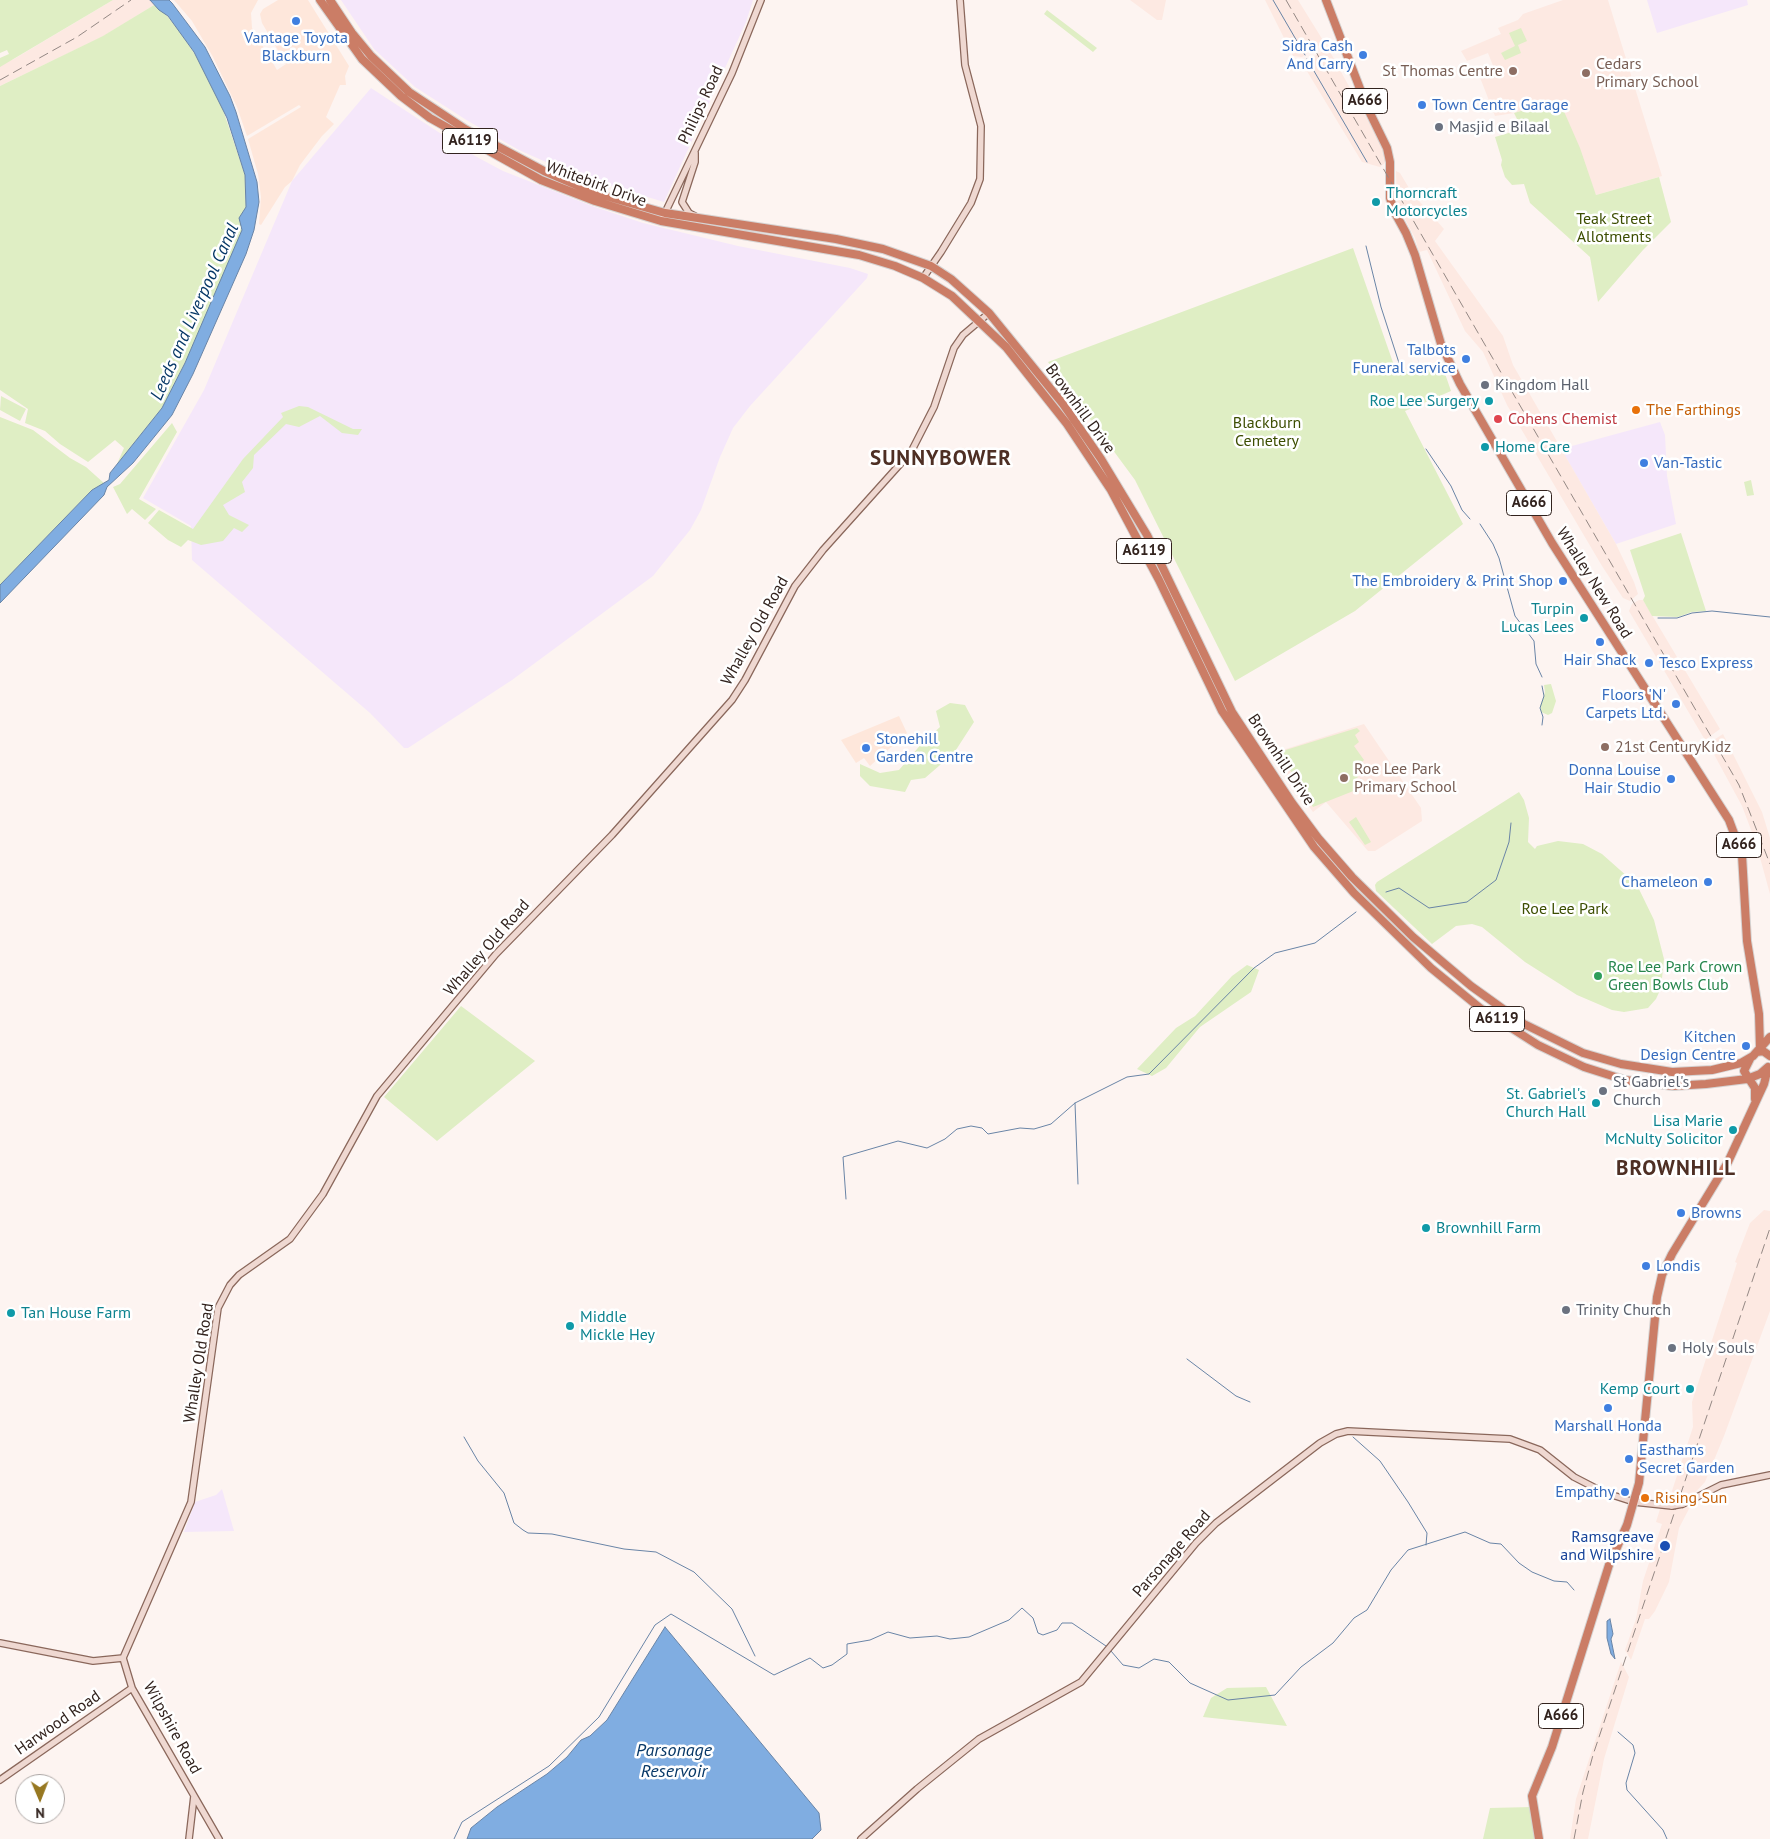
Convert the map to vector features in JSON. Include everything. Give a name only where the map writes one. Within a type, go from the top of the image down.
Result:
[{"type":"highway","name":"Whitebirk Drive","points":[[320,0],[362,60],[401,96],[430,118],[541,180],[603,204],[661,221],[833,249],[896,266],[923,278]]},
{"type":"highway","name":"Whitebirk Drive","points":[[330,0],[352,33],[372,56],[410,92],[435,110],[518,158],[552,175],[595,193],[665,213],[860,243],[904,255],[931,266]]},
{"type":"highway","name":"Whalley New Road","points":[[1326,0],[1367,107],[1388,148],[1390,198],[1394,211],[1412,248],[1441,344],[1460,384],[1571,573],[1729,820],[1742,855],[1747,941],[1759,1014],[1757,1052]]},
{"type":"highway","name":"Brownhill Drive","points":[[931,266],[951,279],[989,313],[1062,404],[1105,466],[1147,535],[1232,712],[1313,831],[1362,888],[1413,937],[1471,986],[1524,1024],[1560,1044],[1589,1055],[1621,1064],[1672,1072],[1701,1072],[1724,1067],[1757,1052]]},
{"type":"highway","name":"Brownhill Drive","points":[[923,278],[952,296],[1006,347],[1050,403],[1107,484],[1159,580],[1222,711],[1314,847],[1358,897],[1438,974],[1480,1008],[1553,1053],[1584,1067],[1625,1080],[1656,1085],[1691,1085],[1747,1079]]},
{"type":"highway","name":"Whalley New Road","points":[[1759,1014],[1770,1039]]},
{"type":"highway","name":"A6119","points":[[1757,1052],[1770,1039]]},
{"type":"highway","points":[[1757,1052],[1762,1051],[1770,1056]]},
{"type":"highway","name":"A666","points":[[1747,1079],[1744,1068],[1757,1052]]},
{"type":"highway","name":"A6119","points":[[1747,1079],[1760,1074],[1769,1065]]},
{"type":"highway","name":"A666","points":[[1539,1839],[1532,1796],[1552,1747],[1600,1594],[1634,1502],[1639,1483],[1657,1297],[1662,1275],[1672,1254],[1728,1162],[1764,1084],[1769,1065]]},
{"type":"highway","points":[[1747,1079],[1755,1088],[1754,1103]]},
{"type":"street","name":"Philips Road","points":[[661,221],[748,38],[761,0]]},
{"type":"street","points":[[923,278],[971,203],[980,179],[981,126],[965,65],[960,0]]},
{"type":"street","points":[[694,151],[695,162],[682,202],[689,212],[698,218]]},
{"type":"street","name":"Whalley Old Road","points":[[124,1658],[191,1502],[218,1308],[230,1285],[239,1275],[290,1239],[323,1194],[377,1096],[496,954],[612,835],[732,700],[745,680],[795,586],[813,561],[911,452],[934,407],[954,348],[963,335],[989,313]]},
{"type":"street","name":"Parsonage Road","points":[[861,1839],[917,1789],[980,1739],[1081,1682],[1196,1543],[1221,1518],[1320,1443],[1336,1434],[1348,1431],[1510,1439],[1540,1450],[1574,1477],[1597,1489],[1634,1502],[1672,1506],[1683,1504],[1720,1485],[1770,1475]]},
{"type":"street","points":[[0,1643],[92,1661],[124,1658]]},
{"type":"street","name":"Wilpshire Road","points":[[124,1658],[132,1688],[219,1839]]},
{"type":"street","name":"Harwood Road","points":[[0,1780],[132,1688]]},
{"type":"street","points":[[189,1839],[194,1796]]},
{"type":"shaded area","points":[[113,0],[150,0],[154,5],[104,36],[0,86],[0,64],[14,59]]},
{"type":"shaded area","points":[[174,0],[258,0],[251,13],[252,28],[277,70],[286,64],[262,23],[260,14],[263,9],[278,0],[308,0],[349,66],[345,76],[346,85],[340,85],[326,117],[334,124],[322,136],[300,165],[292,181],[285,187],[261,225],[259,224],[261,197],[258,174],[248,139],[301,107],[299,105],[247,136],[237,107],[213,57],[192,21]]},
{"type":"shaded area","points":[[341,0],[753,0],[746,22],[664,202],[575,175],[519,150],[468,121],[415,87],[374,49]]},
{"type":"shaded area","points":[[1130,0],[1166,0],[1162,20],[1157,20]]},
{"type":"shaded area","points":[[1265,0],[1298,0],[1324,42],[1302,57],[1293,56]]},
{"type":"shaded area","name":"Cedars Primary School","points":[[1563,0],[1608,0],[1662,176],[1596,195],[1559,100],[1514,113],[1495,116],[1479,75],[1494,68],[1488,53],[1467,61],[1461,51],[1501,34],[1498,28],[1518,20],[1523,14]]},
{"type":"shaded area","points":[[1647,0],[1747,0],[1748,5],[1657,33]]},
{"type":"shaded area","points":[[1325,50],[1329,50],[1383,148],[1386,162],[1380,167],[1362,162],[1302,63]]},
{"type":"shaded area","points":[[371,88],[475,156],[503,171],[592,206],[643,223],[738,246],[850,268],[868,274],[867,278],[750,406],[733,428],[720,457],[701,510],[690,530],[653,576],[512,680],[408,748],[404,748],[370,713],[192,560],[191,526],[143,498],[204,390],[292,181]]},
{"type":"shaded area","points":[[1396,171],[1400,173],[1412,193],[1444,229],[1435,241],[1503,336],[1513,365],[1616,544],[1638,594],[1630,601],[1623,598],[1602,566],[1507,405],[1483,352],[1465,331],[1427,250],[1419,252],[1415,238],[1397,204]]},
{"type":"shaded area","points":[[1660,422],[1665,435],[1667,476],[1676,524],[1616,544],[1561,449]]},
{"type":"shaded area","points":[[1643,600],[1720,729],[1705,740],[1629,611],[1632,604]]},
{"type":"shaded area","points":[[899,716],[907,733],[870,766],[864,758],[856,763],[841,740]]},
{"type":"shaded area","name":"Roe Lee Park Primary School","points":[[1364,724],[1421,808],[1422,821],[1375,851],[1368,851],[1326,802],[1313,812],[1270,754]]},
{"type":"shaded area","points":[[1723,734],[1762,812],[1770,838],[1770,894],[1756,843],[1742,806],[1709,745],[1709,743]]},
{"type":"shaded area","points":[[1764,1210],[1770,1211],[1770,1311],[1705,1482],[1689,1499],[1671,1502],[1669,1500],[1693,1427],[1692,1402],[1737,1263],[1735,1262],[1750,1223]]},
{"type":"shaded area","points":[[222,1489],[234,1531],[184,1532],[195,1502],[216,1495]]},
{"type":"shaded area","points":[[1690,1507],[1679,1528],[1669,1582],[1655,1611],[1649,1619],[1645,1619],[1631,1660],[1625,1650],[1636,1619],[1643,1581],[1662,1524],[1656,1522],[1660,1509]]},
{"type":"shaded area","points":[[1621,1662],[1629,1677],[1604,1759],[1588,1839],[1570,1839],[1576,1799]]},
{"type":"green space","points":[[0,0],[113,0],[0,67],[0,58],[9,54],[7,50],[0,53]]},
{"type":"green space","points":[[154,5],[164,12],[180,32],[204,68],[221,104],[245,175],[246,207],[240,218],[242,230],[231,259],[185,363],[162,408],[117,464],[124,448],[115,440],[88,462],[60,444],[45,431],[25,423],[28,409],[0,390],[0,86],[103,36]]},
{"type":"green space","points":[[1047,10],[1097,48],[1093,52],[1044,14]]},
{"type":"green space","points":[[1521,28],[1527,41],[1518,45],[1521,53],[1505,60],[1501,53],[1515,46],[1509,33]]},
{"type":"green space","name":"Teak Street Allotments","points":[[1559,100],[1580,148],[1596,195],[1659,177],[1671,222],[1643,250],[1598,302],[1590,257],[1530,203],[1524,184],[1512,185],[1505,177],[1495,137],[1522,129],[1514,113]]},
{"type":"green space","name":"Blackburn Cemetery","points":[[1353,248],[1397,374],[1441,362],[1451,391],[1405,411],[1463,524],[1355,611],[1235,681],[1135,480],[1048,362]]},
{"type":"green space","points":[[1,396],[26,409],[20,421],[0,410]]},
{"type":"green space","points":[[299,406],[308,407],[353,429],[362,429],[358,435],[342,433],[320,416],[299,427],[286,424],[254,455],[253,468],[242,482],[245,492],[223,505],[229,515],[249,525],[242,532],[234,528],[223,541],[201,545],[188,540],[181,547],[168,540],[148,523],[159,510],[193,529],[243,459],[283,417],[281,413]]},
{"type":"green space","points":[[0,417],[33,430],[70,458],[86,467],[105,484],[92,490],[0,585]]},
{"type":"green space","points":[[172,423],[177,432],[139,499],[156,509],[145,520],[132,509],[127,514],[113,487],[120,484]]},
{"type":"green space","points":[[1751,480],[1754,495],[1747,496],[1744,482]]},
{"type":"green space","points":[[1681,533],[1706,611],[1692,612],[1678,617],[1652,616],[1643,600],[1645,596],[1630,550]]},
{"type":"green space","points":[[1551,684],[1556,701],[1552,713],[1548,715],[1541,712],[1540,706],[1545,692],[1544,685]]},
{"type":"green space","points":[[950,703],[965,705],[974,722],[954,753],[925,778],[911,780],[905,792],[870,786],[860,776],[860,764],[880,773],[899,770],[923,742],[940,727],[936,711]]},
{"type":"green space","points":[[1357,728],[1360,731],[1355,735],[1359,742],[1354,746],[1364,760],[1353,770],[1358,777],[1353,781],[1356,790],[1313,807],[1279,752]]},
{"type":"green space","name":"Roe Lee Park","points":[[1519,792],[1524,800],[1529,818],[1528,842],[1535,849],[1537,846],[1558,841],[1583,844],[1602,854],[1637,885],[1654,920],[1664,959],[1661,988],[1656,999],[1648,1008],[1624,1012],[1612,1010],[1577,995],[1525,962],[1482,927],[1472,924],[1456,926],[1432,944],[1376,891],[1375,885],[1377,882]]},
{"type":"green space","points":[[1356,817],[1371,842],[1365,845],[1349,822]]},
{"type":"green space","points":[[1247,965],[1259,970],[1251,992],[1200,1027],[1166,1068],[1152,1076],[1137,1069],[1176,1028],[1195,1016],[1232,976]]},
{"type":"green space","points":[[461,1006],[535,1061],[437,1141],[384,1097]]},
{"type":"green space","points":[[1266,1687],[1287,1726],[1203,1717],[1211,1698],[1227,1688]]},
{"type":"green space","points":[[1532,1807],[1535,1839],[1483,1839],[1490,1808]]},
{"type":"water","points":[[150,0],[169,0],[172,3],[205,47],[230,96],[257,182],[259,202],[254,230],[246,254],[193,374],[172,415],[133,463],[107,487],[104,495],[0,603],[0,585],[92,490],[109,480],[110,473],[162,408],[185,363],[242,230],[239,218],[246,207],[245,175],[227,118],[194,52],[168,16]]},
{"type":"water","points":[[1610,1619],[1615,1659],[1611,1654],[1607,1638],[1607,1621]]},
{"type":"water","name":"Parsonage Reservoir","points":[[665,1627],[819,1813],[821,1830],[812,1839],[467,1839],[471,1828],[497,1807],[547,1774],[567,1757],[581,1740],[590,1736],[607,1720]]},
{"type":"waterway","points":[[1273,0],[1305,55]]},
{"type":"waterway","points":[[1307,59],[1367,162]]},
{"type":"waterway","points":[[1366,246],[1381,307],[1400,366]]},
{"type":"waterway","points":[[1426,449],[1451,486],[1462,510],[1470,519]]},
{"type":"waterway","points":[[1480,524],[1493,544],[1499,558],[1515,616],[1534,641],[1536,664],[1542,677]]},
{"type":"waterway","points":[[1658,618],[1677,618],[1692,613],[1712,611],[1770,617]]},
{"type":"waterway","points":[[1542,686],[1544,696],[1540,708],[1543,717],[1542,725]]},
{"type":"waterway","points":[[1386,892],[1399,888],[1429,908],[1467,902],[1496,880],[1509,842],[1511,823]]},
{"type":"waterway","points":[[846,1199],[843,1157],[898,1141],[927,1148],[945,1139],[957,1129],[971,1126],[982,1128],[988,1134],[1020,1128],[1034,1129],[1051,1124],[1075,1103],[1127,1077],[1149,1074],[1254,968],[1275,953],[1315,943],[1356,912]]},
{"type":"waterway","points":[[1075,1103],[1078,1184]]},
{"type":"waterway","points":[[1187,1359],[1236,1396],[1250,1402]]},
{"type":"waterway","points":[[464,1437],[478,1461],[504,1493],[514,1523],[523,1530],[528,1533],[552,1534],[624,1549],[656,1552],[694,1572],[732,1609],[755,1656]]},
{"type":"waterway","points":[[1353,1437],[1380,1461],[1408,1502],[1427,1533],[1426,1545]]},
{"type":"waterway","points":[[1111,1651],[1123,1665],[1139,1668],[1154,1659],[1169,1662],[1190,1683],[1228,1700],[1275,1695],[1301,1667],[1333,1643],[1354,1618],[1367,1610],[1391,1570],[1408,1550],[1465,1532],[1490,1543],[1501,1544],[1519,1563],[1532,1572],[1554,1581],[1567,1582],[1574,1590]]},
{"type":"waterway","points":[[454,1839],[462,1822],[549,1766],[599,1717],[655,1625],[671,1614],[774,1675],[810,1658],[823,1668],[832,1665],[847,1654],[847,1644],[870,1640],[888,1632],[910,1638],[937,1636],[950,1639],[969,1637],[1009,1620],[1022,1608],[1033,1618],[1038,1633],[1043,1635],[1057,1630],[1062,1623],[1072,1623],[1106,1646]]},
{"type":"waterway","points":[[1618,1732],[1633,1745],[1635,1753],[1626,1783],[1627,1790],[1663,1830],[1667,1839]]},
{"type":"railway","points":[[0,80],[77,37],[131,0]]},
{"type":"railway","points":[[1286,0],[1739,785],[1770,864]]},
{"type":"railway","points":[[1574,1839],[1583,1792],[1593,1755],[1770,1228]]},
{"type":"place","name":"Vantage Toyota Blackburn","points":[[296,21]]},
{"type":"place","name":"Sidra Cash And Carry","points":[[1363,55]]},
{"type":"place","name":"St Thomas Centre","points":[[1513,71]]},
{"type":"place","name":"Cedars Primary School","points":[[1586,73]]},
{"type":"place","name":"Town Centre Garage","points":[[1422,105]]},
{"type":"place","name":"Masjid e Bilaal","points":[[1439,127]]},
{"type":"place","name":"Thorncraft Motorcycles","points":[[1376,202]]},
{"type":"place","name":"Talbots Funeral service","points":[[1466,359]]},
{"type":"place","name":"Kingdom Hall","points":[[1485,385]]},
{"type":"place","name":"Roe Lee Surgery","points":[[1489,401]]},
{"type":"place","name":"The Farthings","points":[[1636,410]]},
{"type":"place","name":"Cohens Chemist","points":[[1498,419]]},
{"type":"place","name":"Home Care","points":[[1485,447]]},
{"type":"place","name":"Van-Tastic","points":[[1644,463]]},
{"type":"place","name":"The Embroidery & Print Shop","points":[[1563,581]]},
{"type":"place","name":"Turpin Lucas Lees","points":[[1584,618]]},
{"type":"place","name":"Hair Shack","points":[[1600,642]]},
{"type":"place","name":"Tesco Express","points":[[1649,663]]},
{"type":"place","name":"Floors 'N' Carpets Ltd.","points":[[1676,704]]},
{"type":"place","name":"21st CenturyKidz","points":[[1605,747]]},
{"type":"place","name":"Stonehill Garden Centre","points":[[866,748]]},
{"type":"place","name":"Roe Lee Park Primary School","points":[[1344,778]]},
{"type":"place","name":"Donna Louise Hair Studio","points":[[1671,779]]},
{"type":"place","name":"Chameleon","points":[[1708,882]]},
{"type":"place","name":"Roe Lee Park Crown Green Bowls Club","points":[[1598,976]]},
{"type":"place","name":"Kitchen Design Centre","points":[[1746,1046]]},
{"type":"place","name":"St Gabriel's Church","points":[[1603,1091]]},
{"type":"place","name":"St. Gabriel's Church Hall","points":[[1596,1103]]},
{"type":"place","name":"Lisa Marie McNulty Solicitor","points":[[1733,1130]]},
{"type":"place","name":"Browns","points":[[1681,1213]]},
{"type":"place","name":"Brownhill Farm","points":[[1426,1228]]},
{"type":"place","name":"Londis","points":[[1646,1266]]},
{"type":"place","name":"Trinity Church","points":[[1566,1310]]},
{"type":"place","name":"Tan House Farm","points":[[11,1313]]},
{"type":"place","name":"Middle Mickle Hey","points":[[570,1326]]},
{"type":"place","name":"Holy Souls","points":[[1672,1348]]},
{"type":"place","name":"Kemp Court","points":[[1690,1389]]},
{"type":"place","name":"Marshall Honda","points":[[1608,1408]]},
{"type":"place","name":"Easthams Secret Garden","points":[[1629,1459]]},
{"type":"place","name":"Empathy","points":[[1625,1492]]},
{"type":"place","name":"Rising Sun","points":[[1645,1498]]},
{"type":"place","name":"Ramsgreave and Wilpshire","points":[[1665,1546]]},
{"type":"district","name":"SUNNYBOWER","points":[[941,459]]},
{"type":"district","name":"BROWNHILL","points":[[1676,1169]]},
{"type":"water label","name":"Leeds and Liverpool Canal","points":[[195,312]]}]
